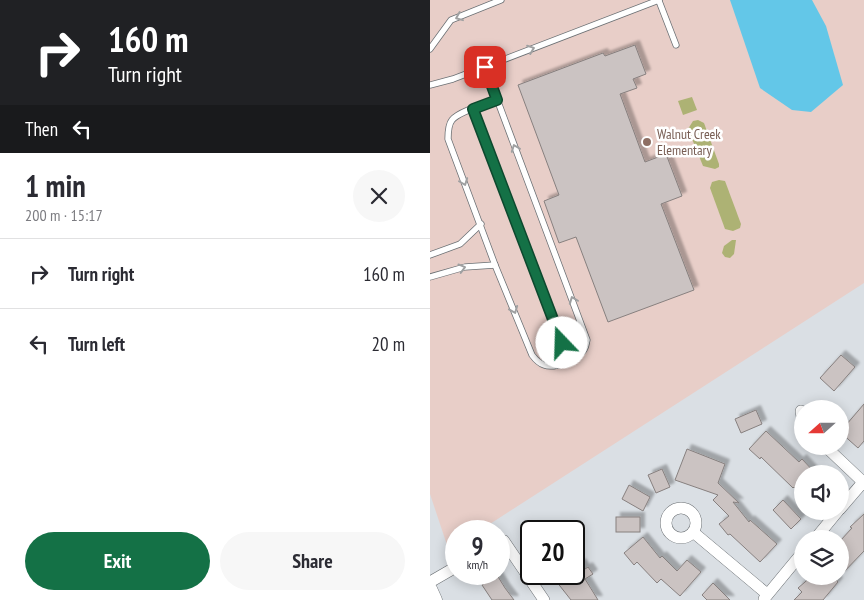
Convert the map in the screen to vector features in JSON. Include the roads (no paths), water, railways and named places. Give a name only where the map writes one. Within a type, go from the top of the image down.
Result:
[{"type":"street","points":[[835,455],[864,482],[849,499]]},
{"type":"street","points":[[822,530],[831,520]]},
{"type":"street","points":[[693,532],[765,597],[794,563]]},
{"type":"street","points":[[510,552],[544,600]]},
{"type":"street","points":[[430,582],[445,573]]},
{"type":"street","points":[[430,589],[435,600]]},
{"type":"lane","points":[[430,49],[451,20],[501,0]]},
{"type":"lane","points":[[430,85],[453,79],[659,0],[676,46]]},
{"type":"lane","points":[[485,67],[586,335],[585,349],[578,356],[556,365],[546,366],[538,362],[532,355],[495,265],[448,139],[448,131],[452,120],[473,109],[497,100]]},
{"type":"lane","points":[[473,109],[568,361]]},
{"type":"lane","points":[[430,255],[460,244],[481,224]]},
{"type":"lane","points":[[430,277],[466,267],[495,265]]},
{"type":"water","points":[[730,0],[812,0],[826,26],[843,85],[811,112],[792,110],[760,88]]},
{"type":"place","name":"Walnut Creek Elementary","points":[[647,142]]}]
